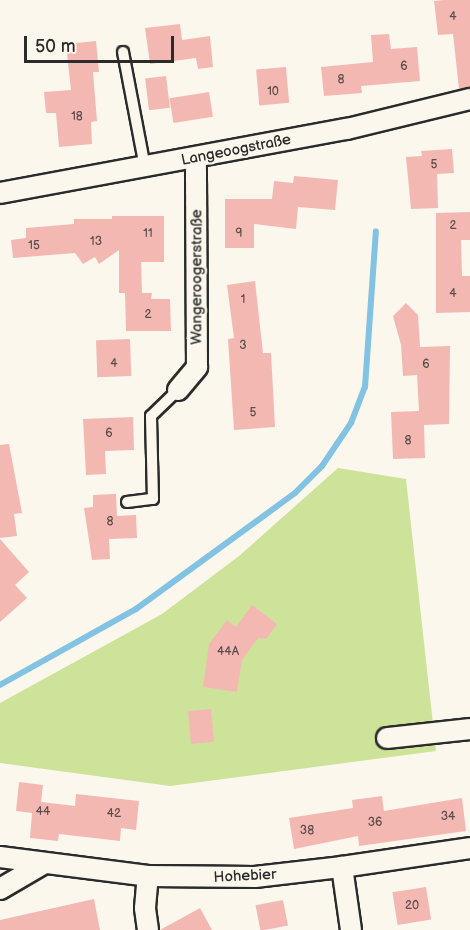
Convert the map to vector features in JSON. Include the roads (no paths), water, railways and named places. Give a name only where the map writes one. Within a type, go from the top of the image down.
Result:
[{"type":"street","name":"Langeoogstraße","points":[[0,193],[364,126],[470,99]]},
{"type":"street","name":"Wangeroogerstraße","points":[[178,390],[197,367],[196,158]]},
{"type":"street","points":[[387,738],[470,729]]},
{"type":"street","name":"Hohebier","points":[[0,857],[148,876],[255,877],[470,848]]},
{"type":"street","points":[[0,889],[43,864]]},
{"type":"street","points":[[342,867],[351,930]]},
{"type":"street","points":[[148,876],[145,908],[148,930]]},
{"type":"lane","points":[[123,52],[145,167]]},
{"type":"lane","points":[[127,502],[153,499],[151,416],[178,390]]},
{"type":"waterway","points":[[0,685],[136,609],[295,493],[322,466],[351,423],[365,387],[376,231]]}]
